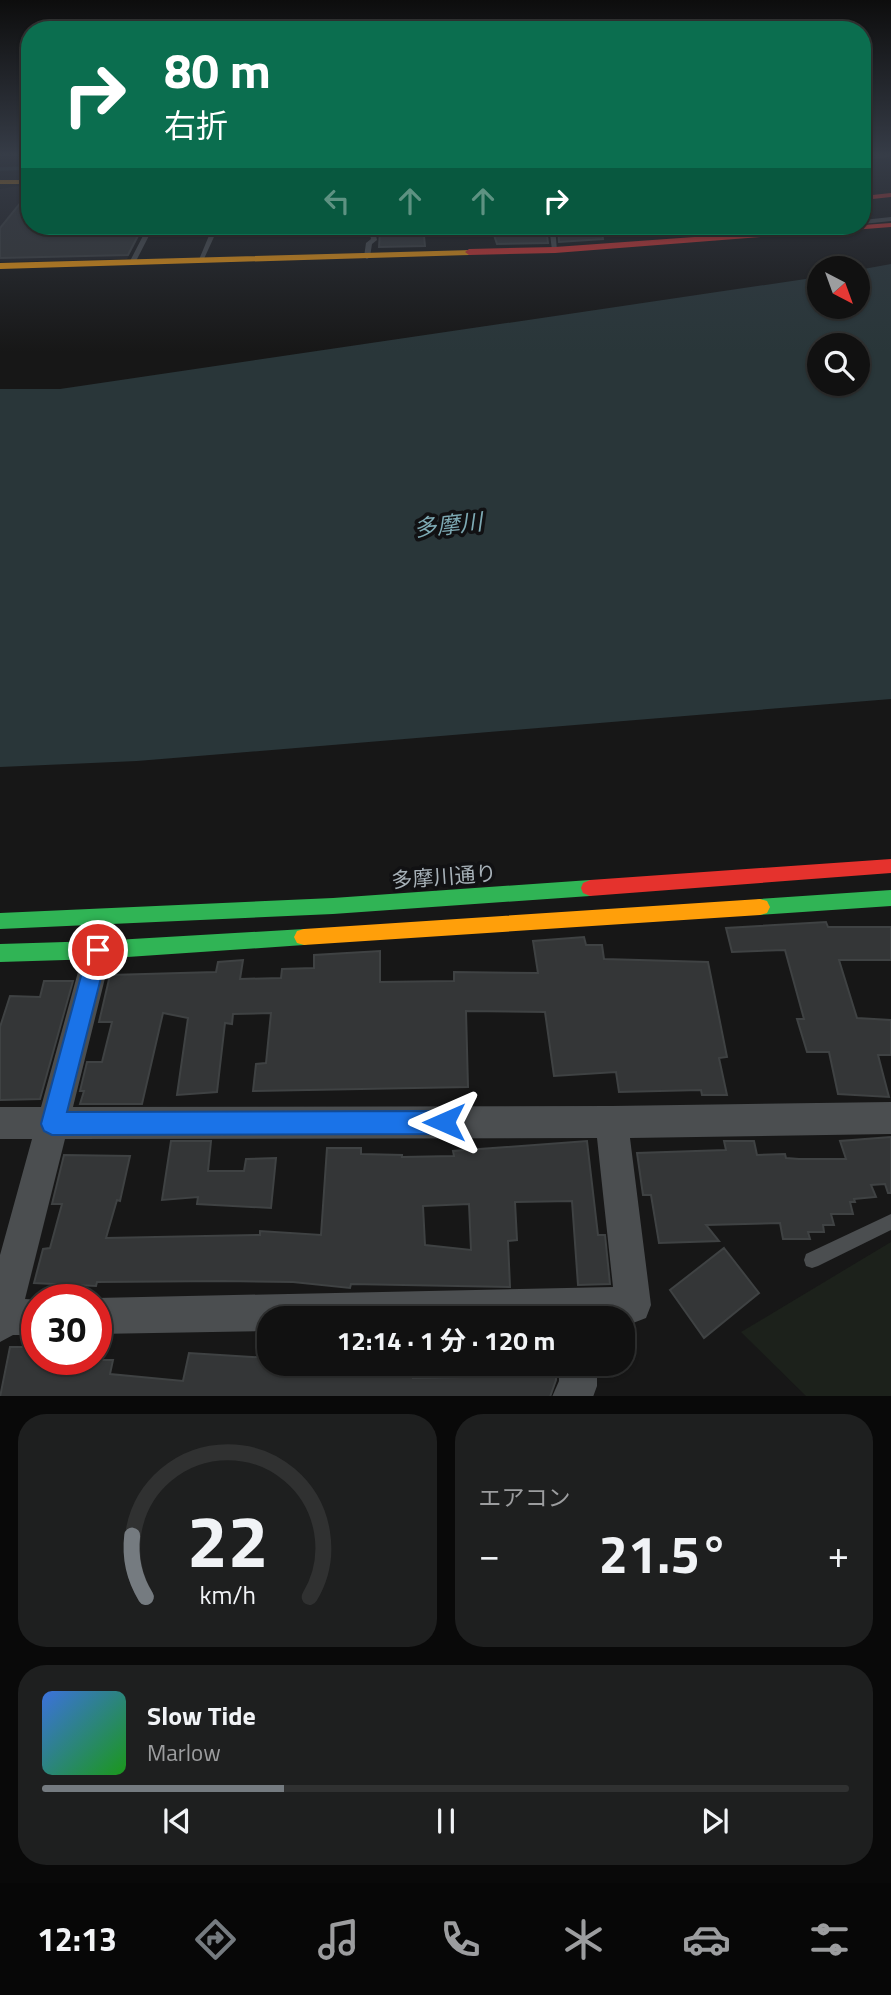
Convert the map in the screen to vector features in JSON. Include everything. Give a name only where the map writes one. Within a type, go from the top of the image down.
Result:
[{"type":"street","points":[[871,225],[891,225]]},
{"type":"street","points":[[0,266],[555,250],[735,235]]},
{"type":"street","name":"多摩川通り","points":[[0,921],[333,906],[891,866]]},
{"type":"street","points":[[0,953],[98,950],[891,898]]},
{"type":"street","points":[[10,1318],[52,1124],[98,950]]},
{"type":"street","points":[[0,1124],[612,1122],[891,1118]]},
{"type":"street","points":[[612,1122],[633,1305],[625,1306]]},
{"type":"street","points":[[112,1315],[257,1314]]},
{"type":"street","points":[[571,1396],[578,1386],[578,1376]]},
{"type":"lane","points":[[132,263],[146,235]]},
{"type":"lane","points":[[200,261],[212,235]]},
{"type":"lane","points":[[368,257],[369,243],[374,240],[373,235]]},
{"type":"lane","points":[[553,235],[555,250]]},
{"type":"lane","points":[[812,1260],[891,1222]]},
{"type":"shaded area","points":[[0,221],[21,221],[21,235],[140,235],[127,259],[0,262]]},
{"type":"shaded area","points":[[891,1242],[891,1396],[806,1396],[741,1332]]},
{"type":"water","name":"多摩川","points":[[891,264],[891,699],[137,761],[0,767],[0,389],[60,389],[807,279],[807,319],[870,319],[870,268]]},
{"type":"building","points":[[6,221],[21,221],[21,235],[138,235],[128,255],[0,258],[0,228]]},
{"type":"building","points":[[380,235],[424,235],[425,246],[379,247]]},
{"type":"building","points":[[494,235],[547,235],[548,243],[497,244]]},
{"type":"building","points":[[559,235],[602,235],[603,239],[559,242]]},
{"type":"building","points":[[826,922],[828,927],[891,927],[891,960],[839,960],[857,1018],[891,1020],[891,1055],[878,1055],[889,1097],[838,1094],[829,1052],[807,1052],[797,1019],[804,1019],[785,950],[732,952],[726,928]]},
{"type":"building","points":[[584,937],[586,945],[602,945],[604,959],[708,962],[727,1057],[719,1058],[727,1095],[702,1095],[701,1090],[619,1092],[616,1072],[554,1076],[545,1012],[466,1011],[468,1087],[253,1091],[256,1064],[266,1063],[271,1013],[233,1014],[232,1024],[225,1023],[217,1092],[177,1095],[188,1018],[163,1013],[142,1104],[80,1104],[84,1091],[80,1091],[87,1062],[102,1062],[112,1022],[99,1022],[110,975],[216,972],[218,962],[243,960],[240,979],[281,978],[282,969],[314,968],[314,955],[380,951],[380,982],[454,981],[454,972],[538,973],[533,941]]},
{"type":"building","points":[[44,981],[73,981],[40,1099],[0,1100],[0,1027],[10,996],[40,997]]},
{"type":"building","points":[[891,1137],[891,1193],[888,1193],[885,1184],[871,1185],[876,1197],[854,1199],[855,1202],[850,1202],[853,1214],[831,1214],[834,1225],[823,1225],[824,1232],[808,1232],[810,1239],[783,1239],[780,1223],[706,1225],[719,1241],[659,1243],[651,1195],[643,1195],[637,1153],[726,1150],[724,1141],[754,1141],[757,1155],[785,1154],[786,1158],[846,1159],[840,1141]]},
{"type":"building","points":[[171,1141],[211,1141],[208,1171],[244,1171],[246,1159],[276,1158],[271,1208],[197,1204],[198,1197],[162,1200]]},
{"type":"building","points":[[587,1141],[598,1235],[605,1235],[610,1284],[578,1285],[572,1201],[515,1202],[517,1240],[508,1241],[510,1287],[351,1284],[350,1288],[293,1282],[224,1281],[34,1283],[43,1249],[50,1248],[62,1204],[52,1204],[64,1155],[130,1156],[120,1201],[117,1200],[106,1238],[260,1235],[260,1231],[321,1235],[327,1148],[361,1148],[361,1154],[402,1157],[454,1156],[453,1151]],"holes":[[[469,1204],[471,1250],[425,1245],[423,1206]]]},
{"type":"building","points":[[724,1248],[759,1293],[704,1338],[670,1290]]},
{"type":"building","points":[[10,1347],[21,1347],[21,1375],[112,1374],[183,1381],[189,1353],[257,1357],[257,1376],[556,1376],[550,1396],[0,1396]]},
{"type":"traffic: fast","points":[[0,921],[333,906],[590,888]]},
{"type":"traffic: fast","points":[[760,907],[891,898]]},
{"type":"traffic: fast","points":[[0,953],[98,950],[304,937]]},
{"type":"traffic: slow","points":[[0,266],[469,252]]},
{"type":"traffic: slow","points":[[304,937],[760,907]]},
{"type":"traffic: jam","points":[[871,226],[891,225]]},
{"type":"traffic: jam","points":[[469,252],[555,250],[757,235]]},
{"type":"traffic: jam","points":[[590,888],[891,866]]},
{"type":"route","points":[[98,950],[52,1124],[444,1122]]}]
